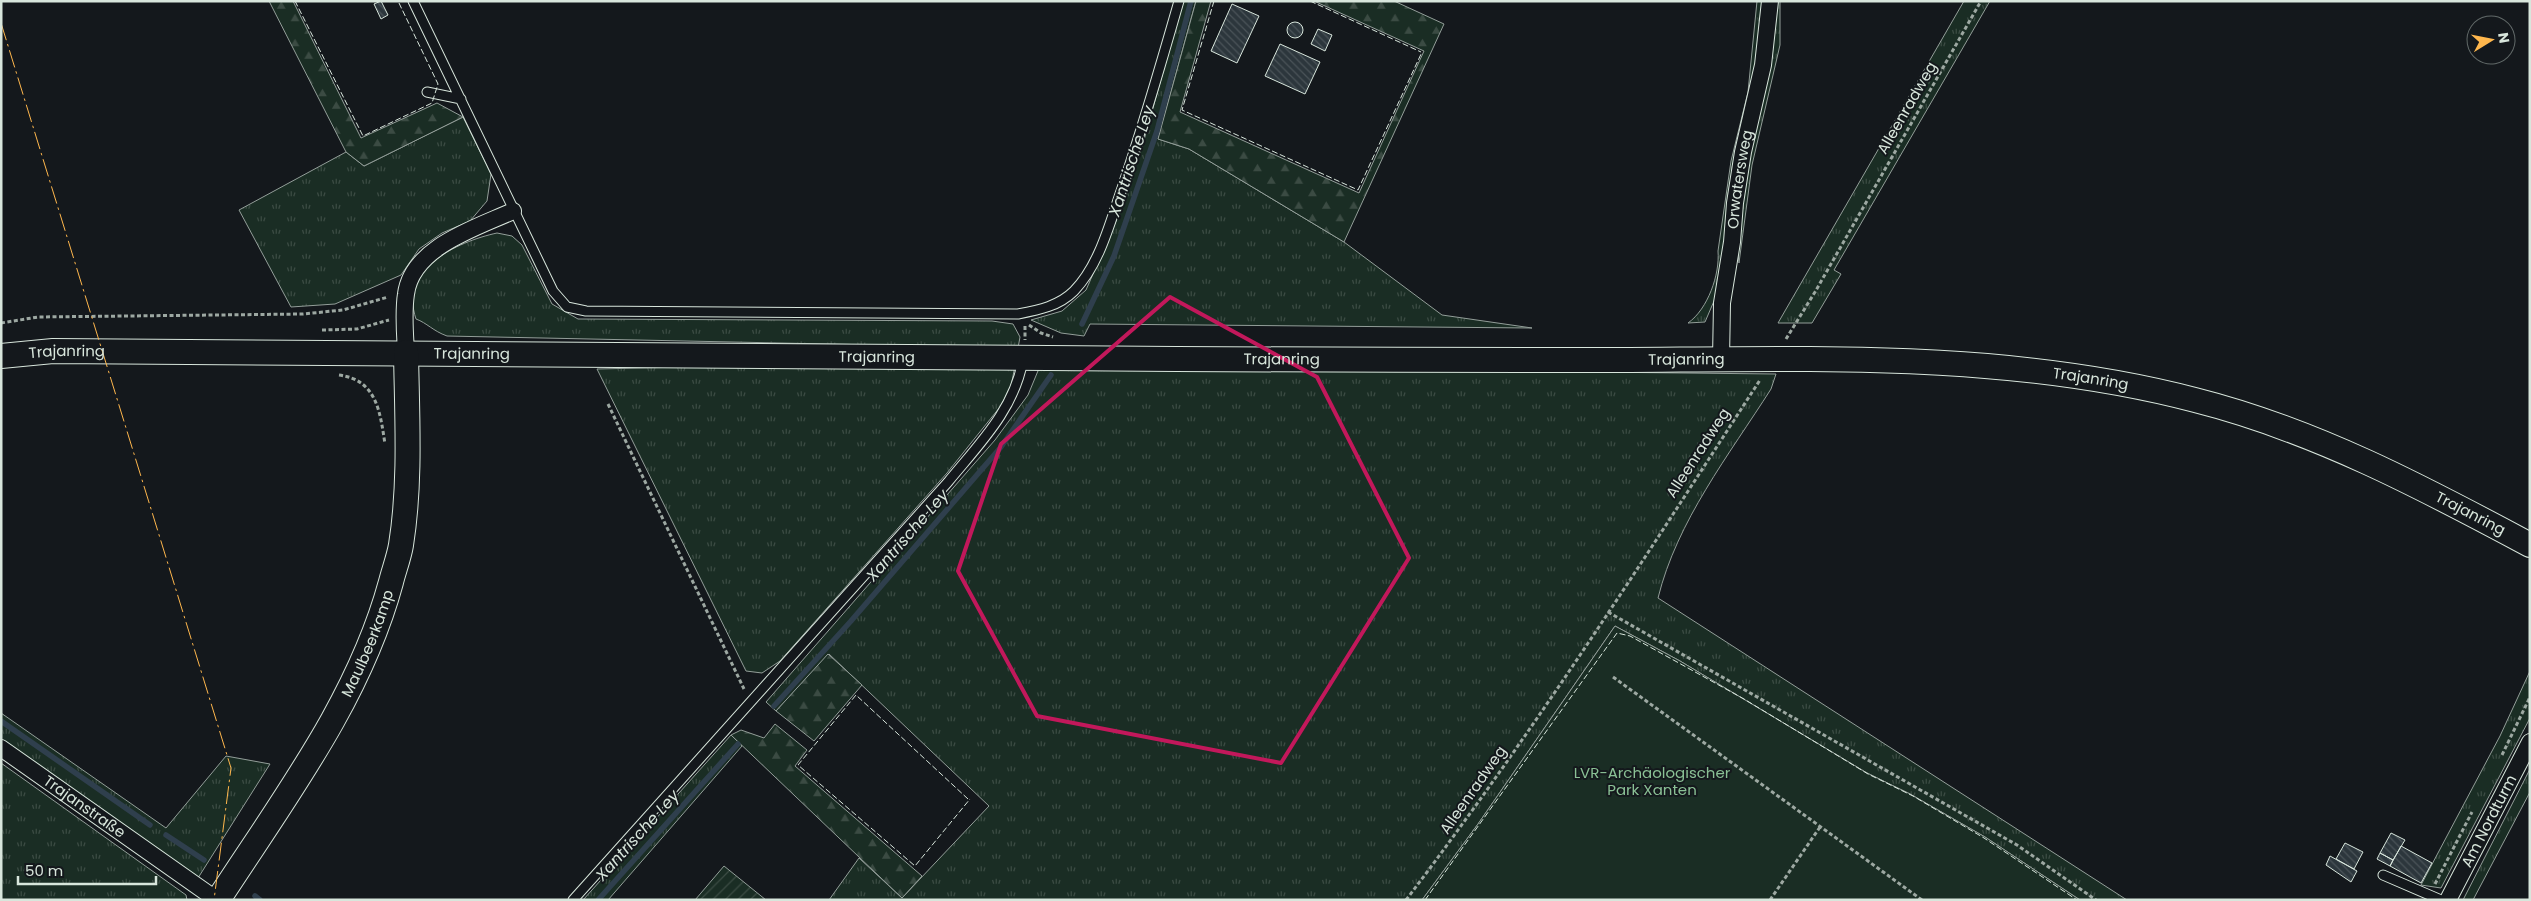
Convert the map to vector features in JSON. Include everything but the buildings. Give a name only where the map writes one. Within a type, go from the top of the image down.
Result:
[{"type":"main road","name":"Trajanring","points":[[1,356],[53,351],[406,352],[1023,358],[1721,359],[1988,366],[2078,376],[2198,400],[2332,445],[2389,471],[2530,545]]},
{"type":"main road","name":"Maulbeerkamp","points":[[218,900],[320,743],[367,654],[385,604],[401,545],[407,462],[406,352]]},
{"type":"street","name":"Orwatersweg","points":[[1721,359],[1722,303],[1732,242],[1735,202],[1743,152],[1763,66],[1770,1]]},
{"type":"street","points":[[406,352],[404,316],[406,292],[415,270],[442,243],[513,211]]},
{"type":"street","name":"Am Nordturm","points":[[2448,900],[2530,742]]},
{"type":"street","name":"Trajanstraße","points":[[1,748],[218,900]]},
{"type":"lane","points":[[413,1],[461,98],[513,211],[554,291],[567,307],[586,310],[1018,314],[1043,309],[1059,302],[1085,278],[1106,235],[1149,110],[1179,1]]},
{"type":"lane","points":[[427,92],[461,98]]},
{"type":"lane","points":[[573,900],[750,701],[881,559],[954,475],[1013,396],[1023,358]]},
{"type":"lane","points":[[2383,875],[2441,900]]},
{"type":"path","name":"Alleenradweg","points":[[1406,900],[1470,815],[1608,612],[1772,360],[1815,292],[1981,1]]},
{"type":"path","points":[[1,323],[38,318],[304,314],[343,310],[406,292]]},
{"type":"path","points":[[327,330],[357,330],[404,316]]},
{"type":"path","points":[[332,374],[361,381],[371,392],[380,413],[386,448]]},
{"type":"path","points":[[608,404],[750,701]]},
{"type":"path","points":[[1608,612],[2017,845],[2096,900]]},
{"type":"path","points":[[1613,677],[1922,900]]},
{"type":"path","points":[[2499,761],[2530,697]]},
{"type":"path","points":[[2430,894],[2476,805]]},
{"type":"path","points":[[1770,900],[1820,828]]},
{"type":"highlighted area","points":[[1170,297],[1317,377],[1409,558],[1281,763],[1037,716],[958,571],[1001,444]]},
{"type":"green space","points":[[269,1],[293,1],[361,138],[437,103],[463,117],[364,166],[346,152]]},
{"type":"green space","points":[[1183,1],[1196,1],[1158,139],[1189,149],[1344,242],[1442,315],[1532,328],[1090,324],[1084,336],[1061,333],[1031,320],[1062,311],[1086,290],[1120,212],[1144,140]]},
{"type":"green space","points":[[1196,1],[1211,1],[1180,112],[1359,193],[1424,51],[1314,1],[1394,1],[1444,24],[1344,242],[1189,149],[1158,139]]},
{"type":"green space","points":[[1757,1],[1766,1],[1720,287],[1705,322],[1688,323],[1695,317],[1707,300],[1715,280],[1731,161],[1748,92]]},
{"type":"green space","points":[[1776,1],[1780,1],[1780,45],[1752,165],[1739,263],[1736,238]]},
{"type":"green space","points":[[1964,1],[1990,1],[1834,270],[1841,274],[1812,323],[1778,323]]},
{"type":"green space","points":[[463,117],[491,174],[487,201],[470,221],[442,233],[419,249],[401,275],[335,304],[291,307],[239,210],[346,152],[364,166]]},
{"type":"green space","points":[[497,233],[512,236],[522,245],[552,304],[578,319],[992,321],[1013,324],[1020,337],[1018,348],[447,336],[416,319],[413,301],[416,286],[423,272],[449,251],[481,237]]},
{"type":"green space","points":[[729,366],[1015,366],[1011,386],[1000,407],[947,473],[780,661],[762,673],[746,671],[597,369]]},
{"type":"green space","points":[[1040,366],[1776,374],[1771,389],[1691,515],[1678,542],[1658,598],[2127,900],[2080,900],[1985,837],[1910,794],[1867,773],[1680,661],[1615,626],[1478,824],[1422,900],[829,900],[859,858],[902,898],[989,806],[829,654],[776,711],[766,702],[995,440],[1028,395]]},
{"type":"green space","name":"LVR-Archäologischer Park Xanten","points":[[1615,626],[1680,661],[1867,773],[1910,794],[1985,837],[2080,900],[1422,900],[1478,824]]},
{"type":"green space","points":[[828,654],[862,685],[814,741],[776,711]]},
{"type":"green space","points":[[2530,671],[2530,718],[2441,888],[2421,885],[2500,736]]},
{"type":"green space","points":[[1,713],[166,828],[226,756],[270,764],[198,878],[1,739]]},
{"type":"green space","points":[[775,724],[807,750],[795,766],[922,876],[902,898],[731,735],[741,730],[764,738]]},
{"type":"green space","points":[[731,735],[742,746],[608,900],[583,900]]},
{"type":"green space","points":[[1,763],[186,895],[187,900],[1,900]]},
{"type":"green space","points":[[2530,769],[2530,792],[2473,900],[2463,900]]},
{"type":"green space","points":[[724,866],[766,900],[695,900]]},
{"type":"waterway","name":"Xantrische Ley","points":[[1082,324],[1114,256],[1157,131],[1191,1]]},
{"type":"waterway","name":"Xantrische Ley","points":[[774,706],[851,621],[1001,447],[1051,375]]},
{"type":"waterway","points":[[1,721],[150,825]]},
{"type":"waterway","name":"Xantrische Ley","points":[[598,900],[738,744]]},
{"type":"waterway","points":[[166,835],[204,860]]},
{"type":"waterway","points":[[255,896],[260,900]]},
{"type":"fence","points":[[295,1],[363,136],[432,103],[438,84],[398,1]]},
{"type":"fence","points":[[1214,1],[1182,110],[1358,190],[1422,52]]},
{"type":"fence","points":[[1310,1],[1421,52]]},
{"type":"fence","points":[[1425,900],[1617,633],[1630,636],[1744,699],[1868,774],[1913,796],[1984,838],[2077,900]]},
{"type":"fence","points":[[968,799],[856,695],[798,765],[915,866],[970,799]]},
{"type":"power","points":[[1,23],[231,768],[214,900]]}]
